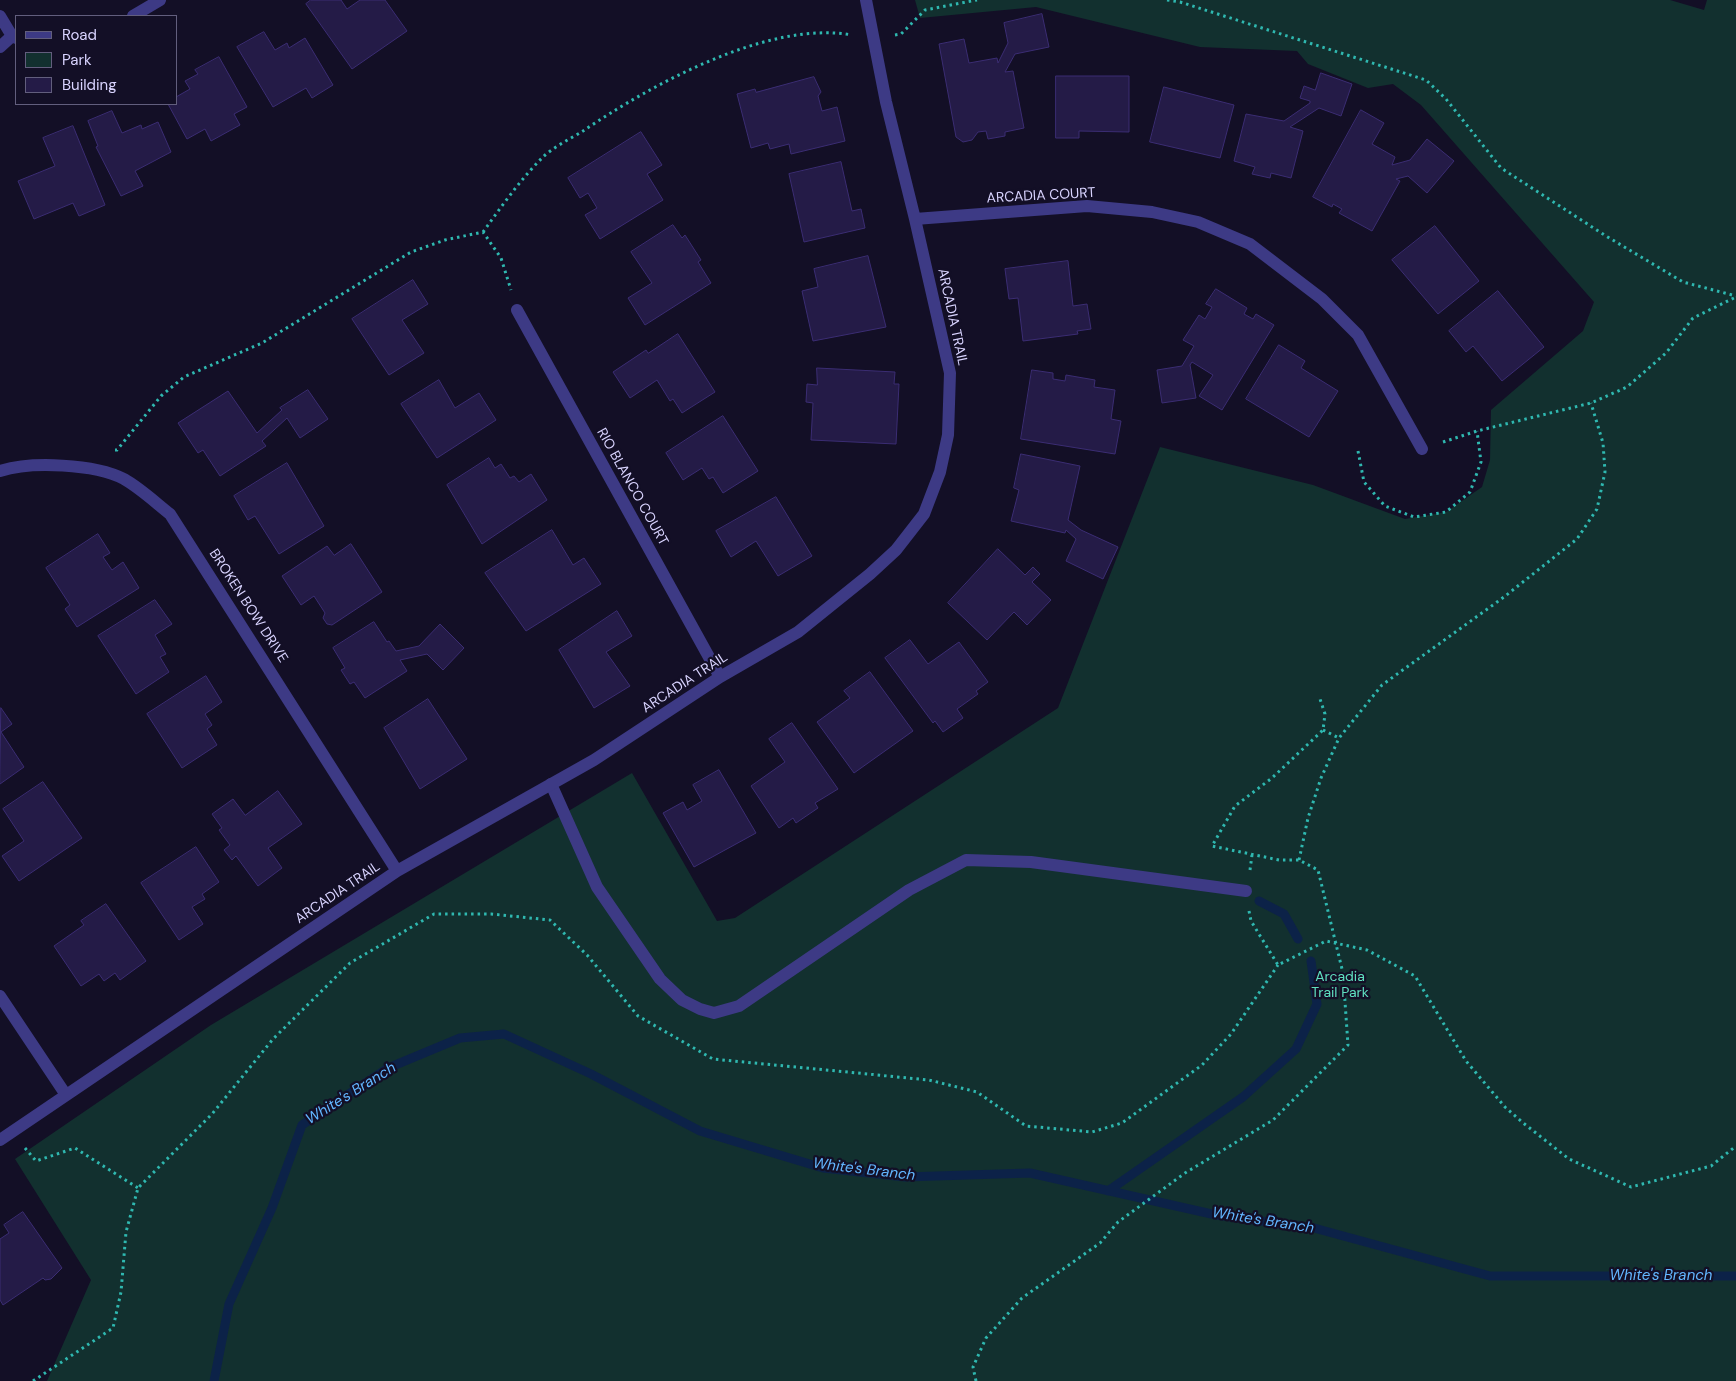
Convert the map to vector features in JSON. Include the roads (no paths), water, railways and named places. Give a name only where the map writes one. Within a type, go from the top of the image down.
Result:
[{"type":"street","points":[[135,15],[160,0]]},
{"type":"street","name":"ARCADIA TRAIL","points":[[0,1140],[397,871],[594,760],[720,678],[798,632],[870,574],[896,550],[924,514],[940,472],[948,435],[950,373],[915,218],[886,102],[866,0]]},
{"type":"street","points":[[0,16],[14,37],[0,47]]},
{"type":"street","name":"ARCADIA COURT","points":[[915,218],[1087,206],[1152,212],[1198,222],[1250,244],[1322,299],[1358,335],[1422,449]]},
{"type":"street","name":"RIO BLANCO COURT","points":[[517,310],[720,678]]},
{"type":"street","name":"BROKEN BOW DRIVE","points":[[0,471],[17,466],[58,465],[91,470],[124,479],[170,514],[397,871]]},
{"type":"street","points":[[551,784],[597,887],[660,979],[682,1000],[700,1009],[714,1013],[739,1006],[909,890],[966,860],[1031,862],[1246,891]]},
{"type":"street","points":[[0,996],[66,1095]]},
{"type":"waterway","points":[[1259,901],[1284,914],[1298,939]]},
{"type":"waterway","points":[[1108,1191],[1243,1097],[1296,1049],[1317,1004],[1311,961]]},
{"type":"waterway","name":"White's Branch","points":[[214,1381],[229,1304],[272,1208],[302,1125],[388,1068],[460,1038],[504,1034],[591,1074],[700,1131],[823,1168],[905,1177],[1030,1173],[1216,1215],[1314,1228],[1490,1276],[1736,1276]]},
{"type":"park label","name":"Arcadia Trail Park","points":[[1340,986]]}]
